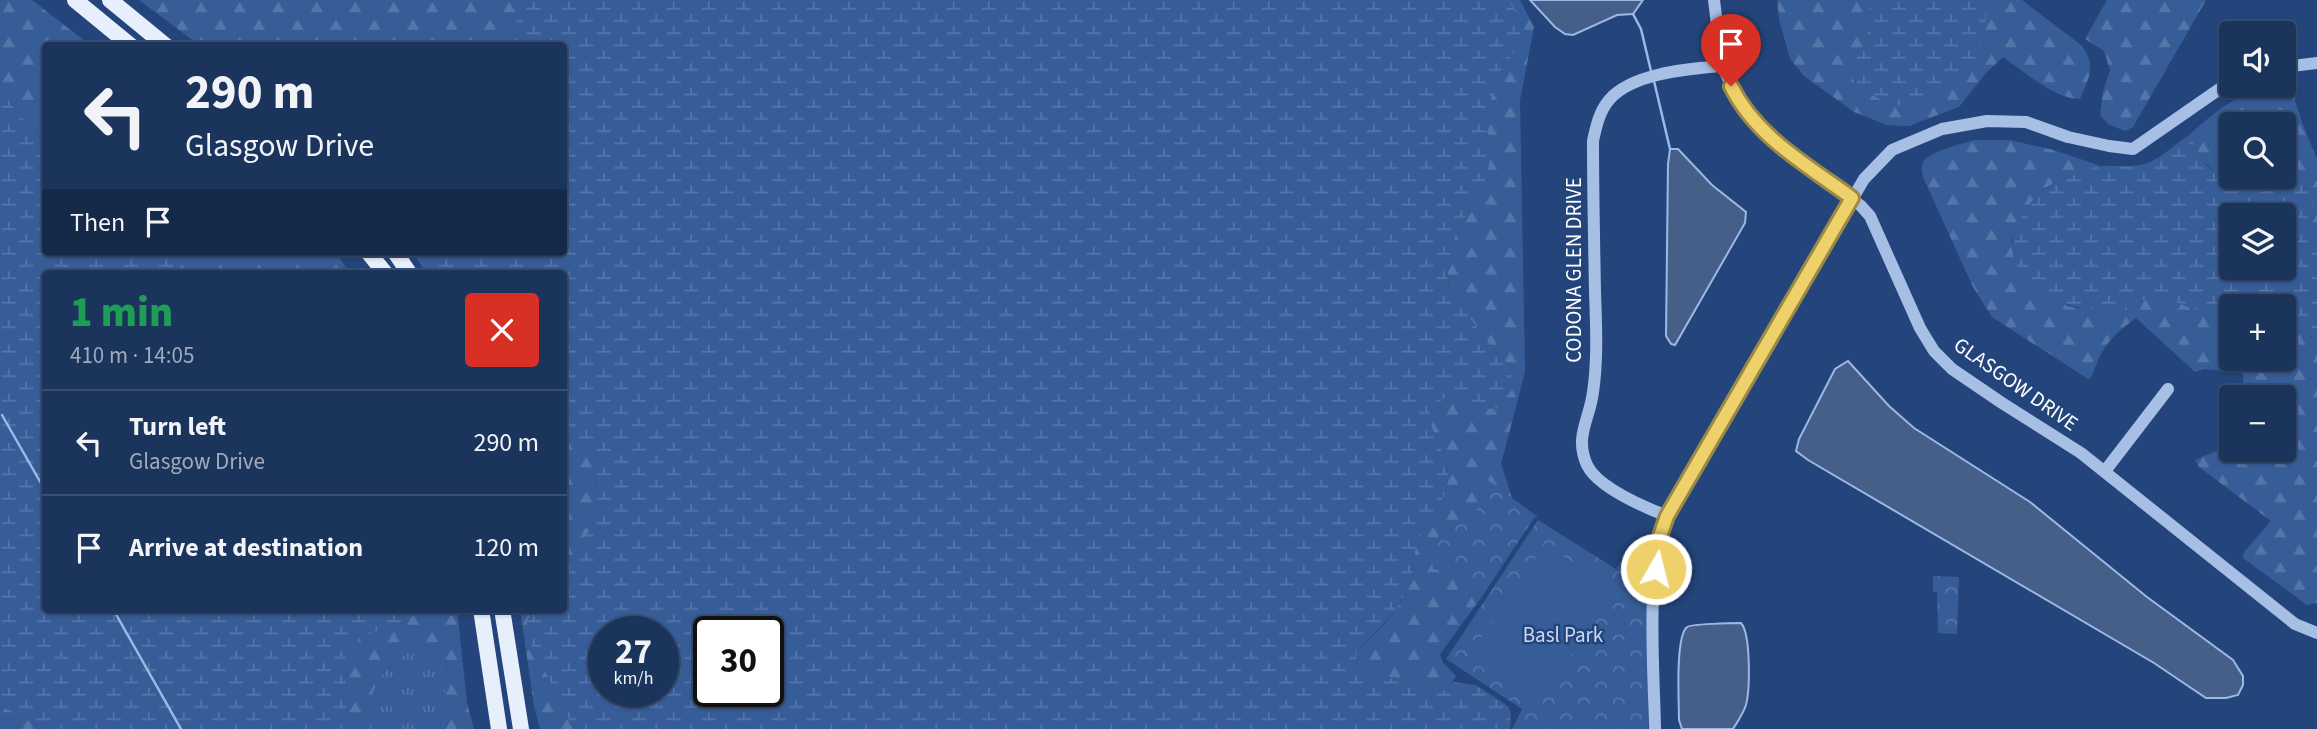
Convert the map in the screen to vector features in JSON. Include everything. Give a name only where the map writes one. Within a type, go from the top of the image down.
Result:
[{"type":"main road","points":[[75,0],[126,42]]},
{"type":"main road","points":[[110,0],[161,42]]},
{"type":"main road","points":[[371,256],[383,270]]},
{"type":"main road","points":[[482,613],[499,729]]},
{"type":"main road","points":[[503,613],[521,729]]},
{"type":"street","name":"GLASGOW DRIVE","points":[[1714,0],[1722,66],[1741,105],[1763,132],[1852,198],[1870,216],[1920,328],[1934,351],[1952,369],[2105,471],[2269,605],[2295,624],[2317,633]]},
{"type":"street","points":[[2296,66],[2317,64]]},
{"type":"street","name":"CODONA GLEN DRIVE","points":[[1667,516],[1635,503],[1612,489],[1589,468],[1582,450],[1584,424],[1593,395],[1596,342],[1593,141],[1598,118],[1609,100],[1630,83],[1686,69],[1722,66]]},
{"type":"street","points":[[1655,729],[1656,569],[1660,536],[1667,516],[1864,178],[1892,150],[1942,129],[1987,121],[2026,122],[2068,137],[2133,149],[2219,89]]},
{"type":"street","points":[[2105,471],[2168,389]]},
{"type":"green space","points":[[0,0],[32,0],[86,42],[42,42],[42,141],[0,90]]},
{"type":"green space","points":[[139,0],[530,0],[505,42],[195,42]]},
{"type":"green space","points":[[530,0],[1508,0],[1523,26],[1514,53],[1500,72],[1483,120],[1488,135],[1490,157],[1487,177],[1455,236],[1447,269],[1449,289],[1488,343],[1511,368],[1512,390],[1496,409],[1475,408],[1457,395],[1443,399],[1430,410],[1432,427],[1447,466],[1445,492],[1417,543],[1407,591],[1388,619],[1356,652],[1357,667],[1399,681],[1434,685],[1446,692],[1453,682],[1476,685],[1508,706],[1511,713],[1510,729],[574,729],[527,636],[527,621],[532,613],[567,613],[567,565],[592,527],[598,509],[596,478],[590,449],[567,432],[567,270],[424,270],[415,256],[567,256],[567,42],[505,42]]},
{"type":"green space","points":[[1508,0],[1520,0],[1534,27],[1520,100],[1525,372],[1501,464],[1512,498],[1486,480],[1474,519],[1446,527],[1433,568],[1472,582],[1481,598],[1440,654],[1443,663],[1456,676],[1446,692],[1434,685],[1399,681],[1357,667],[1356,652],[1388,619],[1407,591],[1417,543],[1447,485],[1447,466],[1432,427],[1429,410],[1443,399],[1457,395],[1475,408],[1511,368],[1488,343],[1449,289],[1447,269],[1455,236],[1487,177],[1488,135],[1483,120],[1500,72],[1514,53],[1523,26]]},
{"type":"green space","points":[[1777,0],[2022,0],[2081,45],[2089,59],[2090,72],[2080,99],[2071,98],[2040,83],[2003,57],[1986,73],[1959,107],[1909,126],[1887,125],[1854,112],[1804,76],[1790,59],[1779,19]]},
{"type":"green space","points":[[1870,0],[1990,0],[1975,68],[1942,95],[1920,108],[1889,104],[1855,86],[1853,70],[1867,34]]},
{"type":"green space","points":[[2107,0],[2206,0],[2133,127],[2125,131],[2108,124],[2100,115],[2110,70],[2104,51],[2085,39]]},
{"type":"green space","points":[[0,90],[42,141],[42,256],[182,256],[173,270],[42,270],[42,613],[412,613],[408,621],[372,633],[346,649],[347,729],[38,729],[23,716],[0,706]]},
{"type":"green space","points":[[2238,98],[2295,98],[2317,159],[2317,235],[2307,224],[2296,189],[2296,112],[2219,112],[2219,174],[2215,173],[2201,158],[2189,135],[2232,101]]},
{"type":"green space","points":[[2189,135],[2206,165],[2219,175],[2219,189],[2296,189],[2296,171],[2306,175],[2313,206],[2307,224],[2317,235],[2317,340],[2296,330],[2296,294],[2219,294],[2219,319],[2159,295],[2138,302],[2121,314],[2076,307],[2047,297],[2024,278],[2016,264],[2012,243],[2024,213],[2036,196],[2061,180],[2095,167],[2144,164],[2165,153]]},
{"type":"green space","points":[[1974,140],[2009,140],[2050,149],[2101,166],[2054,183],[2044,190],[2027,209],[2011,242],[2067,306],[2121,314],[2138,302],[2159,295],[2219,319],[2219,371],[2204,369],[2195,372],[2136,318],[2108,344],[2091,378],[2088,379],[1992,317],[1973,287],[1923,177],[1924,160],[1945,149]]},
{"type":"green space","points":[[182,256],[338,256],[348,270],[173,270]]},
{"type":"green space","points":[[2296,330],[2317,340],[2317,603],[2307,605],[2243,558],[2244,552],[2271,521],[2199,467],[2195,460],[2219,450],[2219,462],[2296,462],[2296,385],[2244,385],[2243,373],[2224,371],[2296,371]]},
{"type":"green space","points":[[567,432],[590,449],[596,478],[598,509],[592,527],[567,565]]},
{"type":"green space","points":[[1486,479],[1538,517],[1534,518],[1481,598],[1471,582],[1433,569],[1430,547],[1446,527],[1474,519]]},
{"type":"green space","name":"Basl Park","points":[[1538,520],[1616,569],[1621,561],[1650,564],[1648,729],[1512,729],[1522,709],[1446,659]]},
{"type":"green space","points":[[1545,544],[1614,590],[1538,704],[1467,658]]},
{"type":"green space","points":[[1933,576],[1959,577],[1957,634],[1938,633],[1937,592],[1933,592]]},
{"type":"green space","points":[[412,613],[457,613],[467,703],[474,729],[440,729],[447,670],[442,649],[437,642],[407,653],[384,672],[371,697],[370,729],[347,729],[346,649],[372,633],[408,621]]},
{"type":"green space","points":[[521,613],[532,613],[527,621],[574,729],[540,729],[534,706]]},
{"type":"green space","points":[[437,642],[442,649],[447,671],[440,729],[370,729],[371,697],[384,672],[407,653]]},
{"type":"green space","points":[[0,706],[23,716],[38,729],[0,729]]},
{"type":"shaded area","points":[[1530,0],[1643,0],[1633,14],[1617,15],[1573,35],[1565,34],[1555,27]]},
{"type":"shaded area","points":[[1670,149],[1678,149],[1712,185],[1746,212],[1745,223],[1675,345],[1671,344],[1666,336]]},
{"type":"shaded area","points":[[1848,361],[1889,406],[1914,428],[2030,502],[2147,597],[2233,660],[2243,676],[2243,685],[2238,695],[2206,698],[2154,663],[1796,451],[1799,439],[1835,369]]},
{"type":"shaded area","points":[[1741,623],[1747,638],[1749,662],[1747,698],[1742,714],[1733,729],[1682,729],[1679,720],[1678,671],[1683,633],[1690,626]]},
{"type":"waterway","points":[[1633,14],[1641,29],[1651,71]]},
{"type":"waterway","points":[[1654,81],[1670,149]]},
{"type":"waterway","points":[[2,415],[42,485]]},
{"type":"waterway","points":[[115,613],[181,729]]},
{"type":"route","points":[[1656,569],[1660,536],[1667,516],[1852,198],[1763,132],[1741,105],[1731,86]]}]
